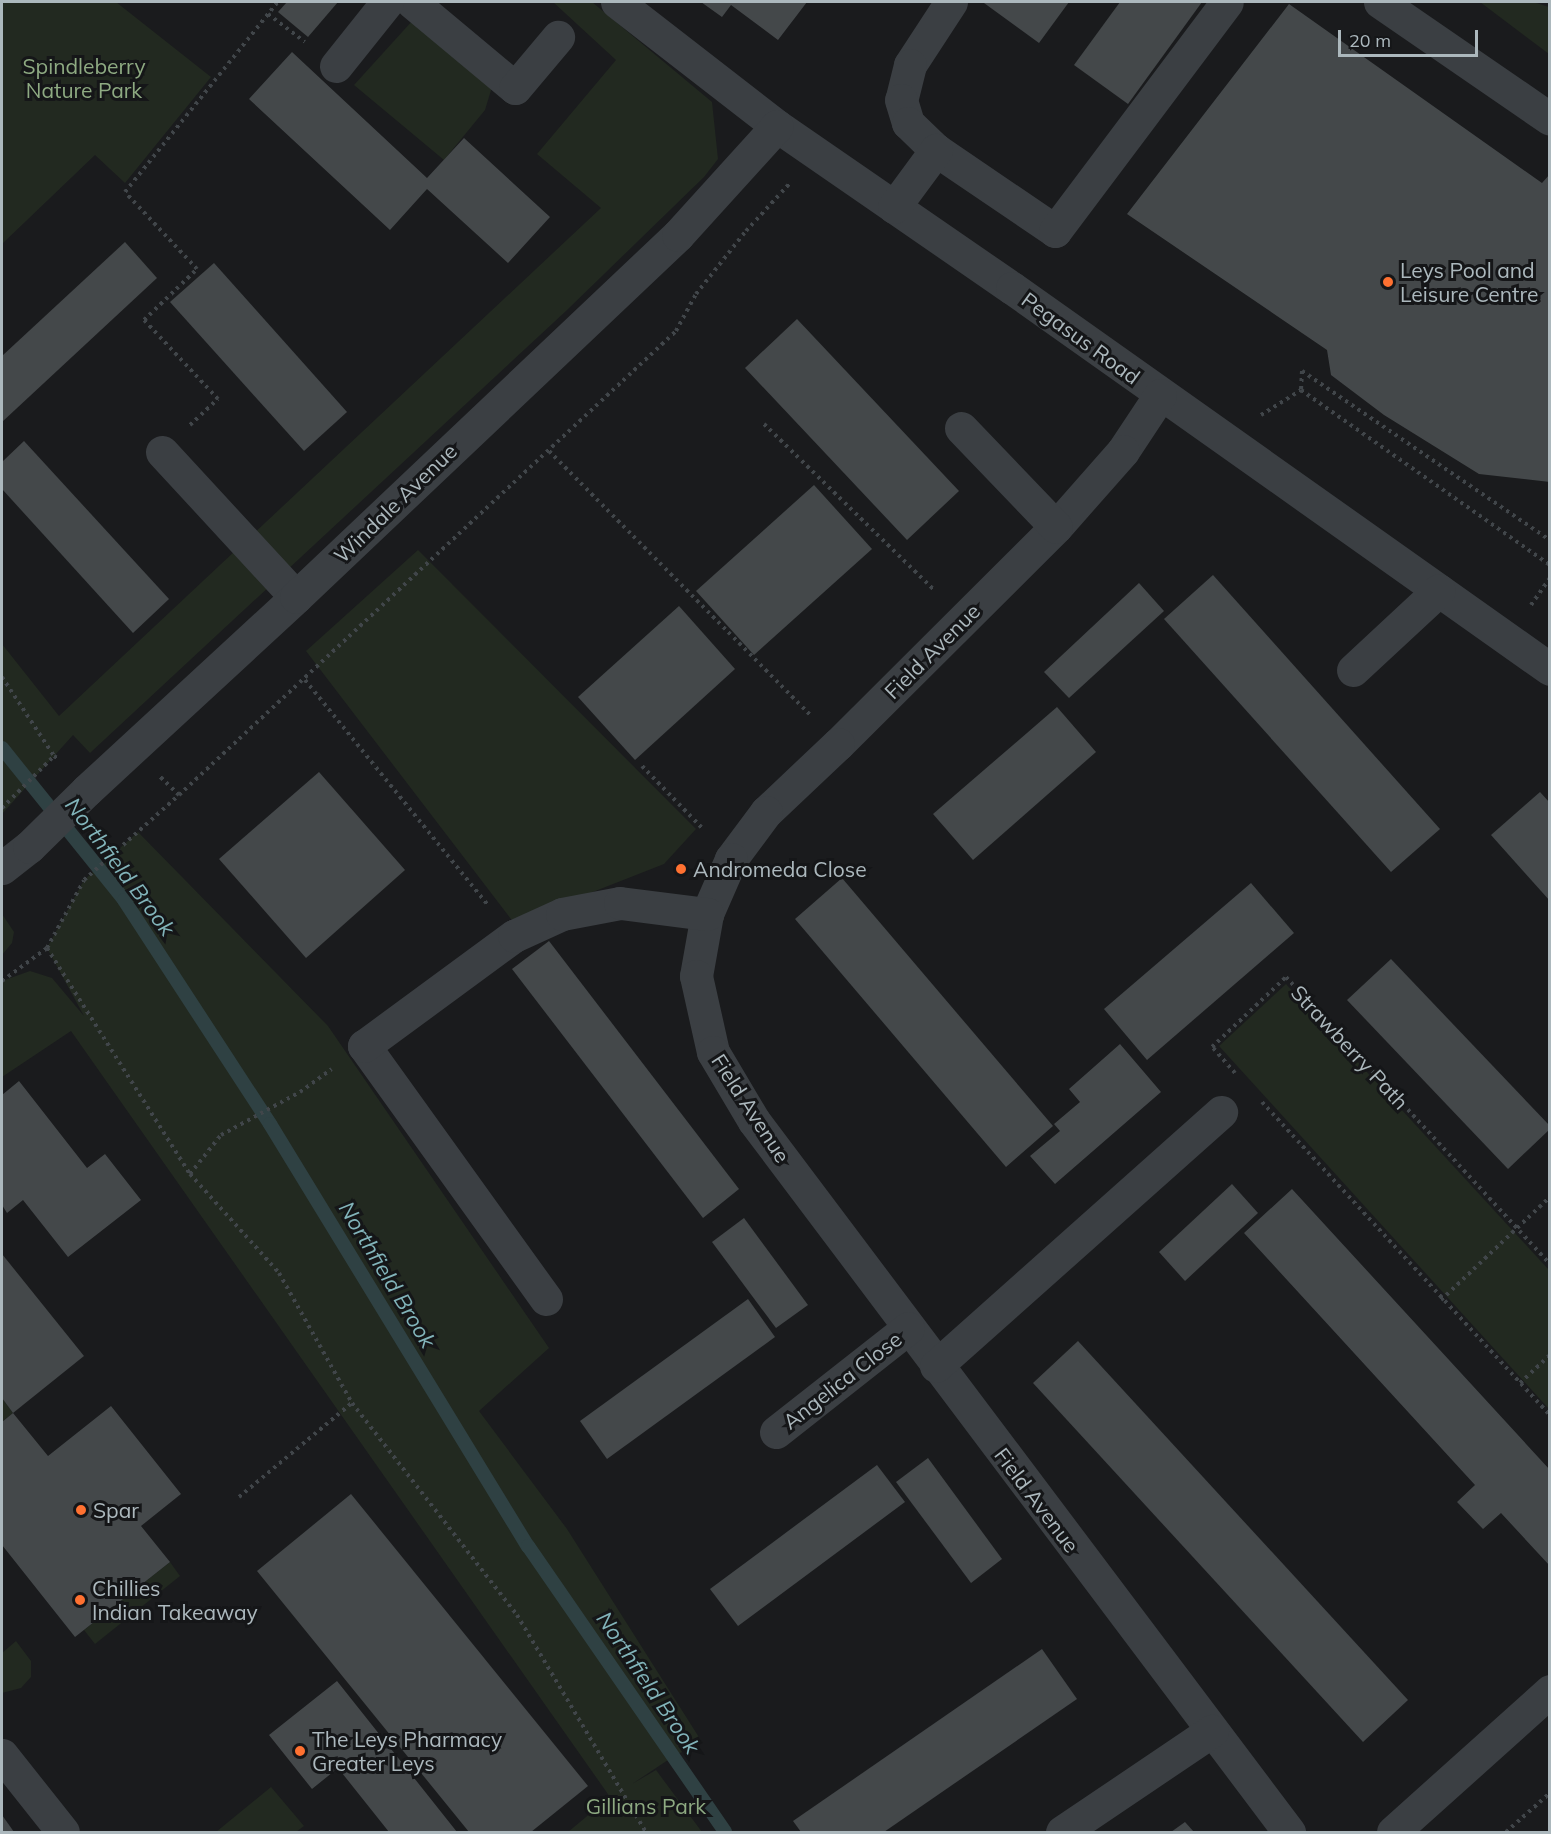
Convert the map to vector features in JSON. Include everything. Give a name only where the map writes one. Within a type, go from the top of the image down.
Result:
[{"type":"street","points":[[336,66],[387,2]]},
{"type":"street","points":[[412,2],[515,88],[558,37]]},
{"type":"street","name":"Pegasus Road","points":[[617,2],[777,126],[1012,288],[1550,669]]},
{"type":"street","points":[[951,2],[910,65],[901,100],[908,123],[936,150],[1054,231],[1227,2]]},
{"type":"street","points":[[1380,2],[1550,118]]},
{"type":"street","name":"Windale Avenue","points":[[2,868],[296,597],[678,235],[777,126]]},
{"type":"street","points":[[894,207],[936,150]]},
{"type":"street","name":"Field Avenue","points":[[1160,395],[1123,451],[1056,527],[838,744],[766,812],[731,859],[707,914],[696,976],[713,1052],[754,1121],[1289,1833]]},
{"type":"street","points":[[961,428],[1056,527]]},
{"type":"street","points":[[162,452],[296,597]]},
{"type":"street","points":[[1353,670],[1439,590]]},
{"type":"street","points":[[546,1299],[364,1046],[514,936],[562,914],[620,903],[707,914]]},
{"type":"street","points":[[936,1366],[1221,1112]]},
{"type":"street","name":"Angelica Close","points":[[776,1432],[908,1328]]},
{"type":"street","points":[[1393,1833],[1550,1691]]},
{"type":"street","points":[[1062,1833],[1212,1731]]},
{"type":"street","points":[[2,1755],[63,1833]]},
{"type":"path","points":[[162,452],[218,399],[144,320],[197,269],[125,192],[278,2]]},
{"type":"path","points":[[2,981],[47,948],[84,880],[305,680],[676,331],[696,294],[746,231],[818,153]]},
{"type":"path","points":[[1550,540],[1302,371],[1301,390],[1550,565]]},
{"type":"path","points":[[764,424],[964,620]]},
{"type":"path","points":[[549,451],[838,744]]},
{"type":"path","points":[[2,676],[54,756],[92,785]]},
{"type":"path","points":[[305,680],[514,936]]},
{"type":"path","points":[[131,750],[178,795]]},
{"type":"path","points":[[2,808],[54,756]]},
{"type":"path","points":[[642,766],[731,859]]},
{"type":"path","points":[[47,948],[190,1174],[279,1273],[352,1403],[517,1615],[646,1833]]},
{"type":"path","name":"Strawberry Path","points":[[1221,1112],[1236,1074],[1212,1047],[1286,977],[1550,1264]]},
{"type":"path","points":[[190,1174],[221,1135],[300,1092]]},
{"type":"path","points":[[1260,1100],[1441,1300],[1550,1415]]},
{"type":"path","points":[[1441,1300],[1550,1197]]},
{"type":"path","points":[[1520,1383],[1550,1355]]},
{"type":"path","points":[[239,1497],[352,1403]]},
{"type":"path","points":[[1506,1833],[1550,1792]]},
{"type":"green space","name":"Spindleberry Nature Park","points":[[2,2],[116,2],[211,77],[125,183],[95,155],[2,244]]},
{"type":"green space","points":[[553,2],[592,2],[712,102],[718,159],[704,177],[566,311],[90,753],[73,735],[2,814],[2,644],[59,716],[601,208],[537,154],[616,60]]},
{"type":"green space","points":[[1480,2],[1533,2],[1549,7],[1549,54]]},
{"type":"green space","points":[[413,20],[492,87],[485,110],[444,160],[354,85]]},
{"type":"green space","points":[[418,550],[696,829],[664,864],[514,923],[306,651]]},
{"type":"green space","name":"Gillians Park","points":[[138,832],[328,1026],[549,1348],[479,1411],[567,1529],[702,1742],[674,1756],[632,1784],[656,1770],[702,1832],[568,1832],[610,1797],[71,1031],[2,1077],[2,981],[30,971],[52,978],[84,1016],[47,948],[84,880]]},
{"type":"green space","points":[[2,914],[14,932],[12,943],[2,955]]},
{"type":"green space","points":[[1286,984],[1549,1270],[1549,1409],[1219,1046]]},
{"type":"green space","points":[[2,1398],[13,1413],[2,1422]]},
{"type":"green space","points":[[170,1562],[180,1576],[95,1644],[84,1630]]},
{"type":"green space","points":[[16,1641],[31,1661],[31,1677],[21,1688],[2,1693],[2,1653]]},
{"type":"green space","points":[[271,1787],[304,1826],[296,1832],[216,1832]]},
{"type":"building","points":[[287,2],[338,2],[308,37],[278,12]]},
{"type":"building","points":[[701,2],[807,2],[778,40],[731,5],[722,17]]},
{"type":"building","points":[[985,2],[1069,2],[1039,43]]},
{"type":"building","points":[[1120,2],[1202,2],[1128,104],[1074,65]]},
{"type":"building","name":"Leys Pool and Leisure Centre","points":[[1289,4],[1542,183],[1550,174],[1550,482],[1479,474],[1384,415],[1331,375],[1327,350],[1127,214]]},
{"type":"building","points":[[292,52],[427,178],[464,138],[550,217],[508,263],[427,189],[390,230],[249,99]]},
{"type":"building","points":[[125,242],[157,278],[2,422],[2,356]]},
{"type":"building","points":[[214,263],[347,412],[304,451],[170,302]]},
{"type":"building","points":[[797,319],[959,491],[907,540],[745,368]]},
{"type":"building","points":[[24,441],[169,599],[133,633],[2,489],[2,462]]},
{"type":"building","points":[[814,485],[872,549],[754,655],[696,591]]},
{"type":"building","points":[[1213,575],[1440,829],[1391,872],[1164,619]]},
{"type":"building","points":[[1139,583],[1164,611],[1069,698],[1044,672]]},
{"type":"building","points":[[679,606],[735,669],[635,760],[578,697]]},
{"type":"building","points":[[1057,707],[1096,752],[973,860],[933,814]]},
{"type":"building","points":[[319,772],[405,870],[306,958],[219,859]]},
{"type":"building","points":[[1540,792],[1550,803],[1550,901],[1491,835]]},
{"type":"building","points":[[842,878],[1053,1126],[1006,1167],[795,919]]},
{"type":"building","points":[[1251,883],[1294,933],[1147,1060],[1104,1009]]},
{"type":"building","points":[[549,941],[739,1189],[703,1218],[512,969]]},
{"type":"building","points":[[1391,959],[1550,1126],[1550,1129],[1508,1169],[1347,1000]]},
{"type":"building","points":[[1120,1044],[1161,1092],[1055,1184],[1030,1156],[1060,1131],[1054,1124],[1080,1102],[1069,1089]]},
{"type":"building","points":[[19,1081],[87,1168],[105,1154],[141,1200],[68,1257],[23,1200],[7,1213],[2,1205],[2,1095]]},
{"type":"building","points":[[1232,1184],[1258,1213],[1185,1281],[1159,1252]]},
{"type":"building","points":[[1292,1189],[1550,1470],[1550,1566],[1501,1513],[1483,1529],[1457,1502],[1475,1485],[1244,1233]]},
{"type":"building","points":[[744,1218],[808,1305],[776,1328],[712,1242]]},
{"type":"building","points":[[2,1254],[84,1356],[13,1413],[2,1398]]},
{"type":"building","points":[[748,1299],[775,1337],[607,1459],[580,1421]]},
{"type":"building","points":[[1078,1341],[1408,1700],[1363,1742],[1033,1383]]},
{"type":"building","name":"Spar","points":[[111,1406],[181,1494],[141,1526],[170,1562],[75,1637],[2,1545],[2,1422],[13,1413],[48,1456]]},
{"type":"building","points":[[928,1458],[1002,1559],[971,1583],[896,1482]]},
{"type":"building","points":[[877,1465],[905,1502],[738,1626],[710,1589]]},
{"type":"building","points":[[351,1494],[588,1786],[531,1832],[469,1832],[257,1571]]},
{"type":"building","points":[[1042,1649],[1077,1699],[884,1832],[801,1832],[793,1821]]},
{"type":"building","points":[[337,1681],[457,1832],[389,1832],[338,1768],[312,1789],[269,1735]]},
{"type":"building","points":[[2,1815],[14,1832],[2,1832]]},
{"type":"building","points":[[1185,1822],[1194,1832],[1171,1832]]},
{"type":"waterway","name":"Northfield Brook","points":[[2,748],[124,900],[270,1124],[528,1546],[725,1832]]},
{"type":"place","name":"Leys Pool and Leisure Centre","points":[[1388,282]]},
{"type":"place","name":"Andromeda Close","points":[[681,869]]},
{"type":"place","name":"Spar","points":[[81,1510]]},
{"type":"place","name":"Chillies Indian Takeaway","points":[[80,1600]]},
{"type":"place","name":"The Leys Pharmacy Greater Leys","points":[[300,1751]]}]
